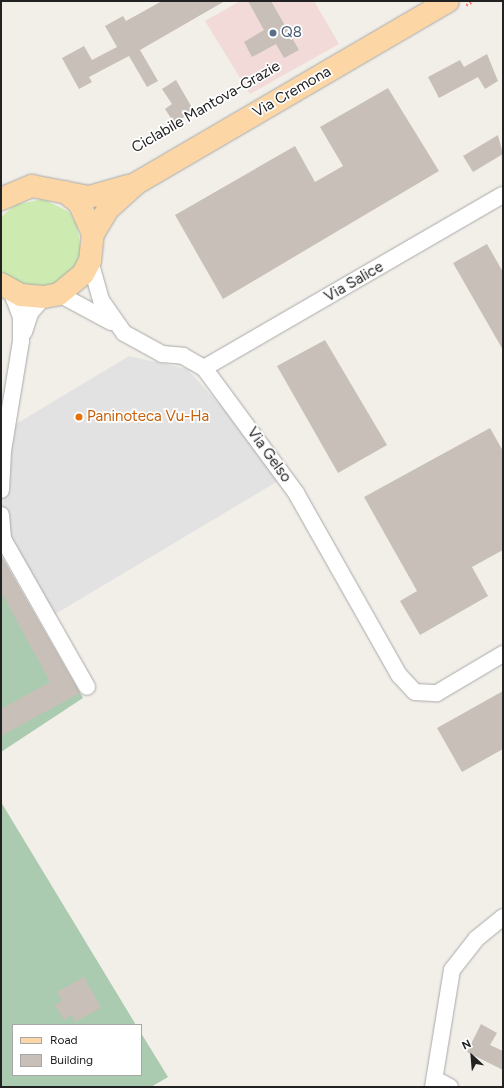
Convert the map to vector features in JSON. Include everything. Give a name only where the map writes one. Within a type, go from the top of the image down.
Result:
[{"type":"main road","name":"Via Cremona","points":[[93,234],[111,206],[137,183],[448,1]]},
{"type":"main road","name":"Via Cremona","points":[[1,199],[32,186],[93,196],[137,183]]},
{"type":"main road","name":"Via Cremona","points":[[51,296],[83,274],[90,261],[93,234],[88,217],[65,192]]},
{"type":"main road","points":[[6,288],[51,296]]},
{"type":"street","name":"Via Salice","points":[[204,368],[503,195]]},
{"type":"street","name":"Via Gelso","points":[[90,261],[96,290],[116,325],[149,348],[184,356],[204,368],[296,492],[399,675],[415,692],[437,693],[503,654]]},
{"type":"street","points":[[6,288],[21,317],[21,341]]},
{"type":"street","points":[[1,490],[3,451],[21,341],[30,313],[51,296],[90,307],[116,325]]},
{"type":"street","points":[[1,515],[2,537],[87,687]]},
{"type":"street","points":[[450,1087],[434,1083],[452,970],[476,940],[503,917]]},
{"type":"shaded area","points":[[240,1],[314,1],[339,44],[250,94],[205,21]]},
{"type":"shaded area","points":[[129,356],[187,369],[223,408],[278,481],[42,622],[1,544],[1,433]]},
{"type":"green space","points":[[43,199],[69,212],[77,224],[81,252],[76,266],[54,285],[39,289],[11,281],[1,271],[1,217],[15,205]]},
{"type":"green space","points":[[1,556],[83,698],[1,752]]},
{"type":"green space","points":[[1,802],[135,1024],[12,1024],[12,1076],[142,1076],[142,1035],[168,1077],[151,1087],[1,1087]]},
{"type":"building","points":[[162,1],[225,1],[140,50],[158,81],[147,87],[129,56],[89,77],[92,82],[79,89],[62,58],[84,46],[92,60],[117,47],[105,26],[123,16],[126,21]]},
{"type":"building","points":[[248,1],[271,1],[299,50],[284,58],[276,44],[252,57],[244,42],[264,30]]},
{"type":"building","points":[[487,54],[498,81],[485,89],[478,77],[439,98],[428,77],[460,60],[464,67]]},
{"type":"building","points":[[176,80],[194,111],[174,123],[165,109],[172,104],[162,89]]},
{"type":"building","points":[[388,88],[439,171],[223,299],[175,215],[295,146],[315,182],[343,166],[320,127]]},
{"type":"building","points":[[498,135],[503,154],[473,172],[463,156]]},
{"type":"building","points":[[487,244],[503,272],[503,350],[453,263]]},
{"type":"building","points":[[325,340],[387,445],[338,473],[277,366]]},
{"type":"building","points":[[490,428],[503,451],[503,550],[472,567],[488,596],[420,635],[400,601],[417,591],[364,497]]},
{"type":"building","points":[[1,555],[80,693],[1,736],[1,709],[50,682],[1,592]]},
{"type":"building","points":[[503,691],[503,749],[462,772],[437,728]]},
{"type":"building","points":[[84,977],[101,1008],[75,1022],[72,1015],[64,1020],[55,1005],[62,1001],[57,992]]},
{"type":"building","points":[[481,1024],[497,1033],[490,1045],[503,1051],[503,1070],[467,1052]]},
{"type":"place","name":"Q8","points":[[273,33]]},
{"type":"place","name":"Paninoteca Vu-Ha","points":[[79,417]]}]
